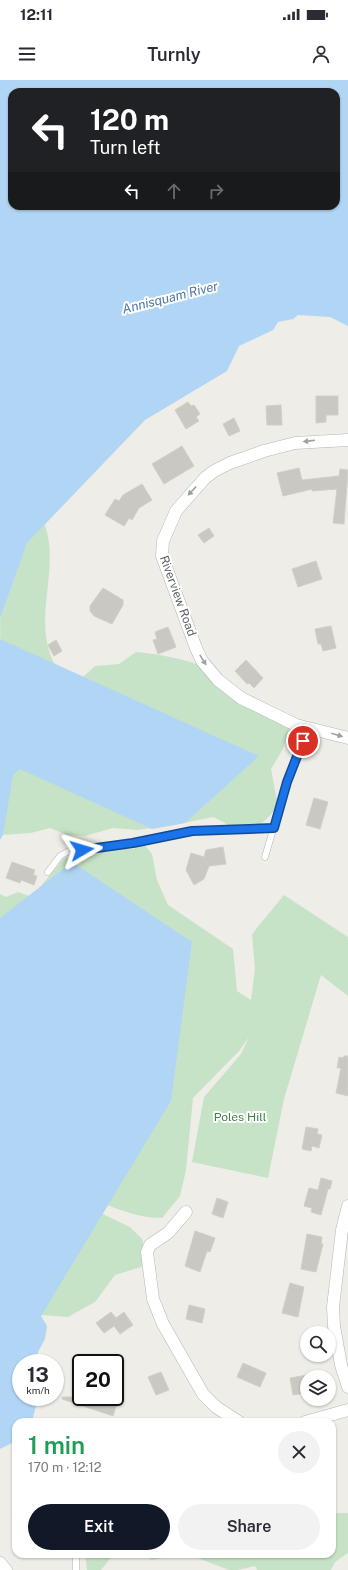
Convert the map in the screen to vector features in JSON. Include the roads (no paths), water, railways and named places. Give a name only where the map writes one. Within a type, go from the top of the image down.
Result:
[{"type":"street","name":"Riverview Road","points":[[348,440],[295,443],[264,451],[214,471],[194,489],[176,510],[166,531],[161,548],[164,565],[202,661],[218,680],[241,698],[286,721],[308,729],[348,738]]},
{"type":"street","points":[[348,1206],[342,1230],[333,1307],[334,1326],[341,1365],[348,1387]]},
{"type":"street","points":[[186,1212],[168,1233],[148,1248],[147,1252],[153,1299],[163,1324],[203,1394],[216,1407],[233,1418]]},
{"type":"street","points":[[319,1418],[348,1410]]},
{"type":"street","points":[[0,1563],[6,1570]]},
{"type":"lane","points":[[265,856],[287,782],[308,729]]},
{"type":"lane","points":[[48,872],[60,856],[69,851],[120,845],[192,831],[274,828]]},
{"type":"lane","points":[[76,1558],[76,1570]]},
{"type":"water","name":"Annisquam River","points":[[0,80],[348,80],[348,326],[330,317],[298,315],[293,319],[278,322],[273,330],[239,346],[227,371],[145,420],[27,543],[0,618]]},
{"type":"water","points":[[0,639],[259,756],[185,823],[152,829],[20,769],[13,775],[3,835],[0,840]]},
{"type":"water","points":[[72,862],[192,942],[171,1101],[41,1316],[47,1326],[45,1339],[38,1354],[12,1354],[12,1406],[36,1406],[33,1418],[12,1418],[12,1443],[0,1449],[0,918]]},
{"type":"park label","name":"Poles Hill","points":[[240,1117]]}]
